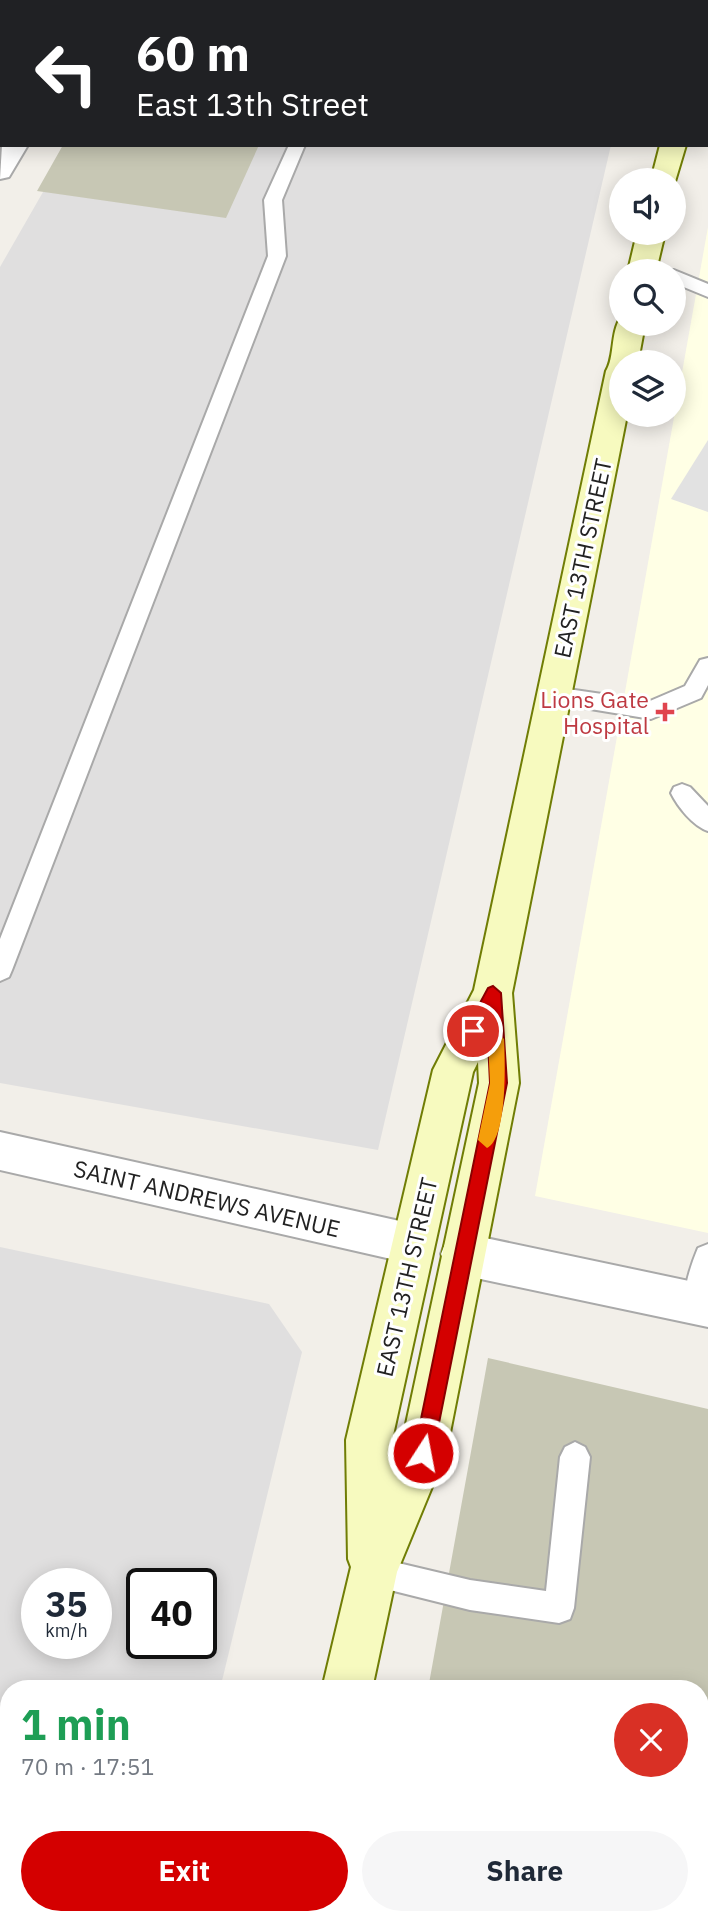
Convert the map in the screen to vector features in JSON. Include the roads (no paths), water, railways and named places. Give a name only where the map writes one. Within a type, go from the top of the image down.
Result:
[{"type":"street","points":[[0,171],[14,147]]},
{"type":"street","points":[[667,168],[672,147]]},
{"type":"street","name":"EAST 13TH STREET","points":[[349,1680],[373,1572],[423,1453],[499,1083],[493,993],[609,427]]},
{"type":"street","name":"EAST 13TH STREET","points":[[373,1572],[369,1440],[453,1070],[493,993]]},
{"type":"street","name":"SAINT ANDREWS AVENUE","points":[[0,1151],[413,1244]]},
{"type":"street","points":[[462,1254],[702,1305]]},
{"type":"lane","points":[[0,970],[277,256],[273,200],[297,147]]},
{"type":"lane","points":[[686,281],[708,291]]},
{"type":"lane","points":[[554,695],[651,710],[693,691],[708,666]]},
{"type":"lane","points":[[682,793],[708,822]]},
{"type":"lane","points":[[702,1305],[708,1258]]},
{"type":"lane","points":[[373,1572],[470,1594],[559,1608],[575,1457]]},
{"type":"place","name":"Lions Gate Hospital","points":[[665,712]]}]
